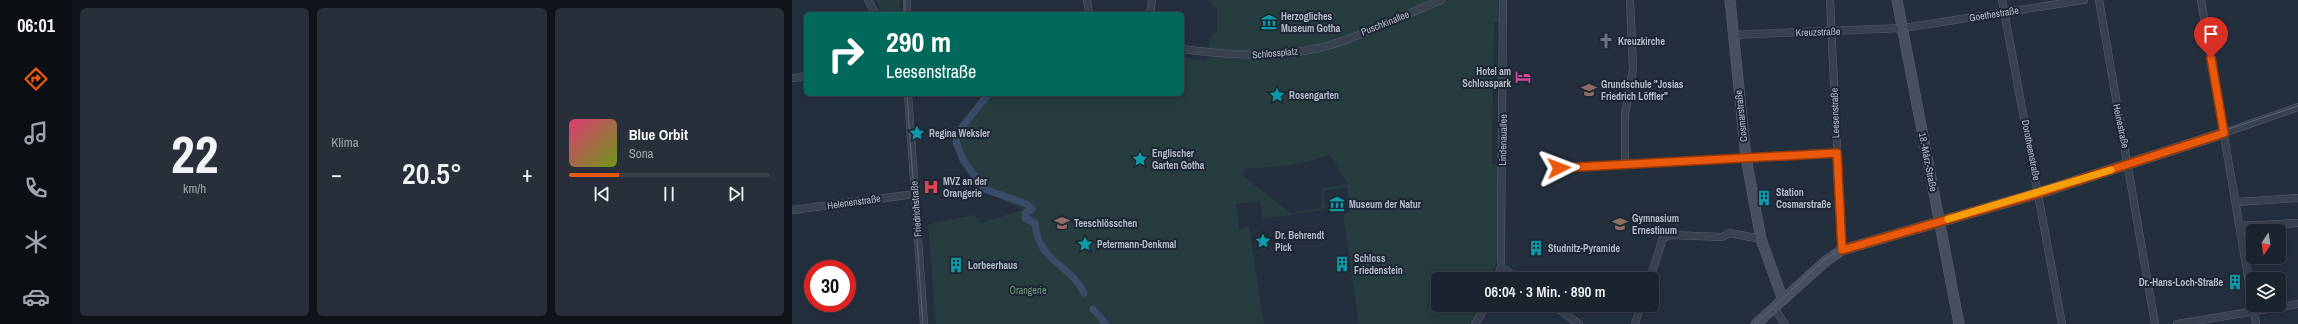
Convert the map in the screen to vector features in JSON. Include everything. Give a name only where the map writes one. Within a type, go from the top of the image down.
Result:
[{"type":"street","points":[[868,0],[875,12]]},
{"type":"street","points":[[907,0],[907,12]]},
{"type":"street","points":[[1087,0],[1089,12]]},
{"type":"street","points":[[1150,12],[1152,0]]},
{"type":"street","name":"Puschkinallee","points":[[1328,45],[1441,0]]},
{"type":"street","name":"Lindenauallee","points":[[1499,272],[1501,267],[1503,0]]},
{"type":"street","points":[[1625,165],[1625,114],[1633,69],[1630,0]]},
{"type":"street","name":"Cosmarstraße","points":[[1730,0],[1732,35],[1746,158],[1761,238],[1783,300]]},
{"type":"street","name":"Leesenstraße","points":[[1830,0],[1842,250]]},
{"type":"street","name":"18.-März-Straße","points":[[1898,0],[1959,324]]},
{"type":"street","name":"Dorotheenstraße","points":[[2002,0],[2039,193],[2062,324]]},
{"type":"street","name":"Goethestraße","points":[[1903,28],[2084,0]]},
{"type":"street","name":"Heinestraße","points":[[2099,0],[2119,118],[2129,165],[2155,324]]},
{"type":"street","points":[[2200,0],[2247,272]]},
{"type":"street","name":"Kreuzstraße","points":[[1732,35],[1903,28]]},
{"type":"street","name":"Schlossplatz","points":[[1184,49],[1221,54],[1260,55],[1328,45]]},
{"type":"street","points":[[792,78],[804,76]]},
{"type":"street","name":"Friedrichstraße","points":[[908,96],[924,324]]},
{"type":"street","points":[[1756,324],[1826,260],[1842,250],[2039,193],[2129,165],[2298,107]]},
{"type":"street","points":[[1559,168],[1837,153]]},
{"type":"street","name":"Helenenstraße","points":[[792,210],[915,194]]},
{"type":"street","points":[[2236,202],[2298,198]]},
{"type":"street","points":[[2240,226],[2298,223]]},
{"type":"street","points":[[1652,272],[1663,238],[1671,235],[1722,236],[1730,233],[1761,238]]},
{"type":"street","points":[[1501,267],[1508,272]]},
{"type":"street","points":[[2286,306],[2298,304]]},
{"type":"street","points":[[1774,308],[1785,324]]},
{"type":"street","points":[[1475,324],[1483,312]]},
{"type":"street","points":[[1563,312],[1579,324]]},
{"type":"street","points":[[1635,324],[1639,312]]},
{"type":"street","points":[[2177,324],[2254,312],[2256,324]]},
{"type":"green space","points":[[876,0],[900,0],[900,12],[882,12]]},
{"type":"green space","name":"Englischer Garten Gotha","points":[[1208,0],[1498,0],[1499,21],[1494,22],[1492,164],[1499,165],[1498,253],[1493,272],[1431,272],[1431,312],[1478,312],[1470,324],[1359,324],[1343,214],[1351,212],[1347,187],[1323,191],[1326,209],[1263,219],[1260,201],[1236,204],[1239,229],[1249,227],[1264,324],[936,324],[928,224],[974,215],[980,223],[1024,210],[984,191],[966,170],[956,142],[959,130],[983,98],[982,96],[1184,96],[1184,57],[1207,61],[1210,38],[1217,31],[1217,8]],"holes":[[[1330,155],[1348,184],[1322,188],[1321,208],[1291,213],[1242,175],[1246,168],[1268,168],[1288,165]]]},
{"type":"waterway","points":[[985,96],[959,131],[956,142],[963,160],[984,189],[1027,204],[1032,209],[1025,213],[1025,218],[1035,223],[1042,247],[1055,262],[1071,275],[1084,293]]},
{"type":"waterway","points":[[1093,309],[1106,324]]},
{"type":"tram line","points":[[905,0],[905,12]]},
{"type":"tram line","points":[[907,96],[923,324]]},
{"type":"tram line","points":[[1755,324],[1825,259],[1842,249],[2039,192],[2298,106]]},
{"type":"slow traffic","points":[[1948,219],[2039,193],[2111,170]]},
{"type":"place","name":"Herzogliches Museum Gotha","points":[[1269,22]]},
{"type":"place","name":"Kreuzkirche","points":[[1606,41]]},
{"type":"place","name":"Hotel am Schlosspark","points":[[1523,77]]},
{"type":"place","name":"Grundschule \"Josias Friedrich Löffler\"","points":[[1589,90]]},
{"type":"place","name":"Rosengarten","points":[[1277,95]]},
{"type":"place","name":"Regina Weksler","points":[[917,133]]},
{"type":"place","name":"Englischer Garten Gotha","points":[[1140,159]]},
{"type":"place","name":"MVZ an der Orangerie","points":[[931,187]]},
{"type":"place","name":"Station Cosmarstraße","points":[[1764,198]]},
{"type":"place","name":"Museum der Natur","points":[[1337,204]]},
{"type":"place","name":"Teeschlösschen","points":[[1062,223]]},
{"type":"place","name":"Gymnasium Ernestinum","points":[[1620,224]]},
{"type":"place","name":"Dr. Behrendt Pick","points":[[1263,241]]},
{"type":"place","name":"Petermann-Denkmal","points":[[1085,244]]},
{"type":"place","name":"Studnitz-Pyramide","points":[[1536,248]]},
{"type":"place","name":"Schloss Friedenstein","points":[[1342,264]]},
{"type":"place","name":"Lorbeerhaus","points":[[956,265]]},
{"type":"place","name":"Dr.-Hans-Loch-Straße","points":[[2235,282]]},
{"type":"route","points":[[1559,168],[1837,153],[1842,250],[2039,193],[2224,133],[2211,58]]},
{"type":"park label","name":"Orangerie","points":[[1028,290]]}]
